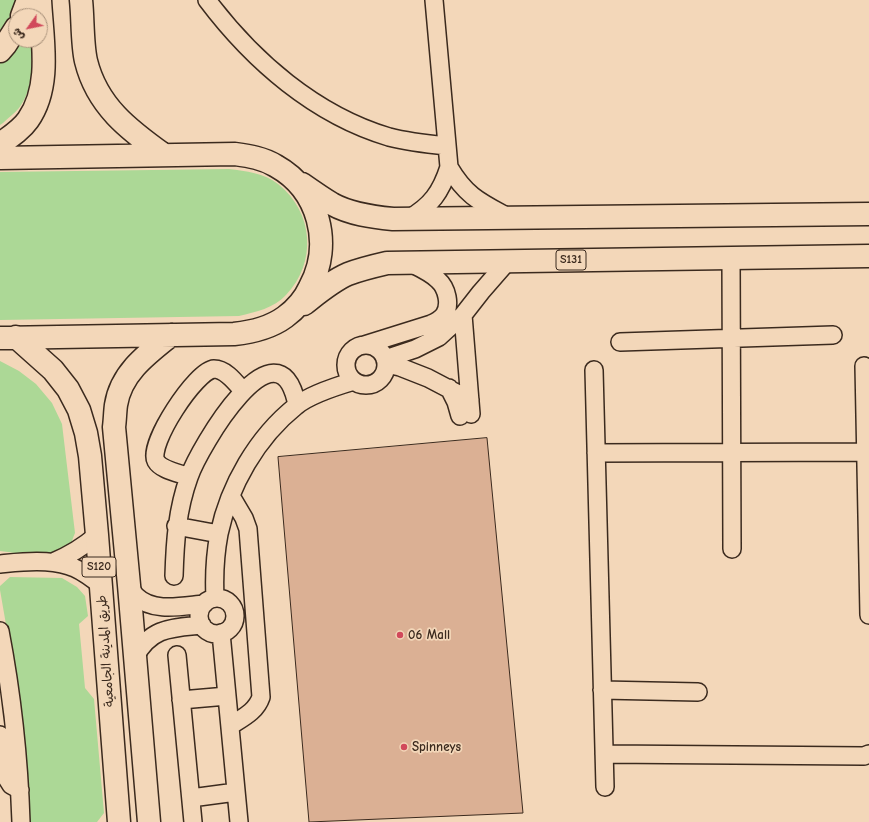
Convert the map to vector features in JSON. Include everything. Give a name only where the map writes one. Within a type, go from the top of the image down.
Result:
[{"type":"main road","points":[[0,144],[14,134],[28,120],[37,101],[42,84],[44,64],[40,0]]},
{"type":"main road","points":[[81,0],[86,60],[92,82],[118,119],[164,156]]},
{"type":"main road","points":[[0,51],[8,41]]},
{"type":"main road","points":[[0,158],[235,154],[256,157],[276,166],[332,204],[371,217],[393,219],[869,214]]},
{"type":"main road","points":[[8,338],[234,334],[253,332],[271,326],[287,316],[305,297],[317,274],[322,249],[319,223],[309,198],[293,178]]},
{"type":"main road","name":"S131","points":[[287,316],[348,274],[387,263],[869,256]]},
{"type":"main road","name":"S120","points":[[149,822],[114,427],[116,404],[123,384],[134,368],[147,354],[171,335]]},
{"type":"main road","name":"طريق المدينة الجامعية","points":[[8,338],[54,370],[68,389],[79,410],[86,433],[90,456],[97,535],[119,822]]},
{"type":"street","points":[[207,0],[236,36],[261,62],[283,80],[318,104],[357,125],[389,137],[417,143],[447,146]]},
{"type":"street","points":[[408,219],[420,212],[430,203],[442,186],[449,167],[434,0]]},
{"type":"street","points":[[449,167],[461,186],[478,201],[508,218]]},
{"type":"street","points":[[731,258],[732,549]]},
{"type":"street","points":[[408,262],[436,278],[441,283],[447,299],[447,308],[444,315],[438,321],[352,349],[346,360],[346,367],[350,378],[359,384],[369,385],[374,383],[385,366],[439,337],[463,315],[508,261]]},
{"type":"street","points":[[364,344],[377,348],[382,353],[385,366],[398,373],[413,373],[449,388],[456,402],[467,410],[463,315]]},
{"type":"street","points":[[620,342],[833,335]]},
{"type":"street","points":[[864,366],[869,615]]},
{"type":"street","points":[[323,392],[346,367]]},
{"type":"street","points":[[189,477],[159,465],[154,455],[163,430],[176,409],[190,388],[202,375],[214,369],[221,370],[226,373],[243,391]]},
{"type":"street","points":[[594,370],[605,787]]},
{"type":"street","points":[[174,576],[176,526],[180,507],[189,477],[210,435],[243,391],[261,377],[269,374],[277,374],[284,378],[293,391],[297,405]]},
{"type":"street","points":[[129,585],[136,596],[145,602],[157,606],[169,607],[209,601],[220,598],[229,602],[234,610],[235,616],[231,627],[221,633],[214,633],[207,630],[202,625],[200,614],[209,601],[214,577],[219,534],[231,496],[241,475],[261,443],[280,420],[297,405],[323,392],[354,381]]},
{"type":"street","points":[[596,452],[866,452]]},
{"type":"street","points":[[230,726],[254,711],[260,702],[261,697],[248,529],[244,518],[231,496]]},
{"type":"street","points":[[176,526],[219,534]]},
{"type":"street","points":[[53,562],[84,547],[97,535]]},
{"type":"street","points":[[0,564],[53,562],[70,566],[86,574],[101,585]]},
{"type":"street","points":[[235,616],[255,615]]},
{"type":"street","points":[[135,657],[140,648],[148,640],[160,632],[170,628],[202,625]]},
{"type":"street","points":[[0,631],[11,701],[20,790],[21,822]]},
{"type":"street","points":[[221,633],[239,822]]},
{"type":"street","points":[[177,655],[193,822]]},
{"type":"street","points":[[602,690],[698,692]]},
{"type":"street","points":[[181,700],[227,696]]},
{"type":"street","points":[[0,735],[6,777],[12,785],[20,790]]},
{"type":"street","points":[[604,754],[864,756],[869,754]]},
{"type":"street","points":[[191,798],[236,792]]},
{"type":"green space","points":[[0,0],[22,0],[21,8],[8,8],[8,48],[31,48],[30,84],[24,101],[17,110],[0,125]]},
{"type":"green space","points":[[229,169],[261,175],[273,180],[290,195],[299,209],[305,223],[307,253],[303,268],[296,282],[286,295],[276,303],[258,311],[239,316],[0,320],[0,172]]},
{"type":"green space","points":[[0,361],[19,371],[36,384],[52,403],[62,424],[75,533],[70,545],[64,550],[56,553],[36,555],[0,551]]},
{"type":"green space","points":[[10,577],[62,578],[77,587],[85,596],[88,616],[79,624],[85,688],[94,699],[104,813],[97,822],[30,822],[28,820],[16,682],[0,590],[0,586]]},
{"type":"building","name":"06 Mall","points":[[487,438],[523,813],[309,822],[278,457]]},
{"type":"place","name":"06 Mall","points":[[400,635]]},
{"type":"place","name":"Spinneys","points":[[404,747]]}]
